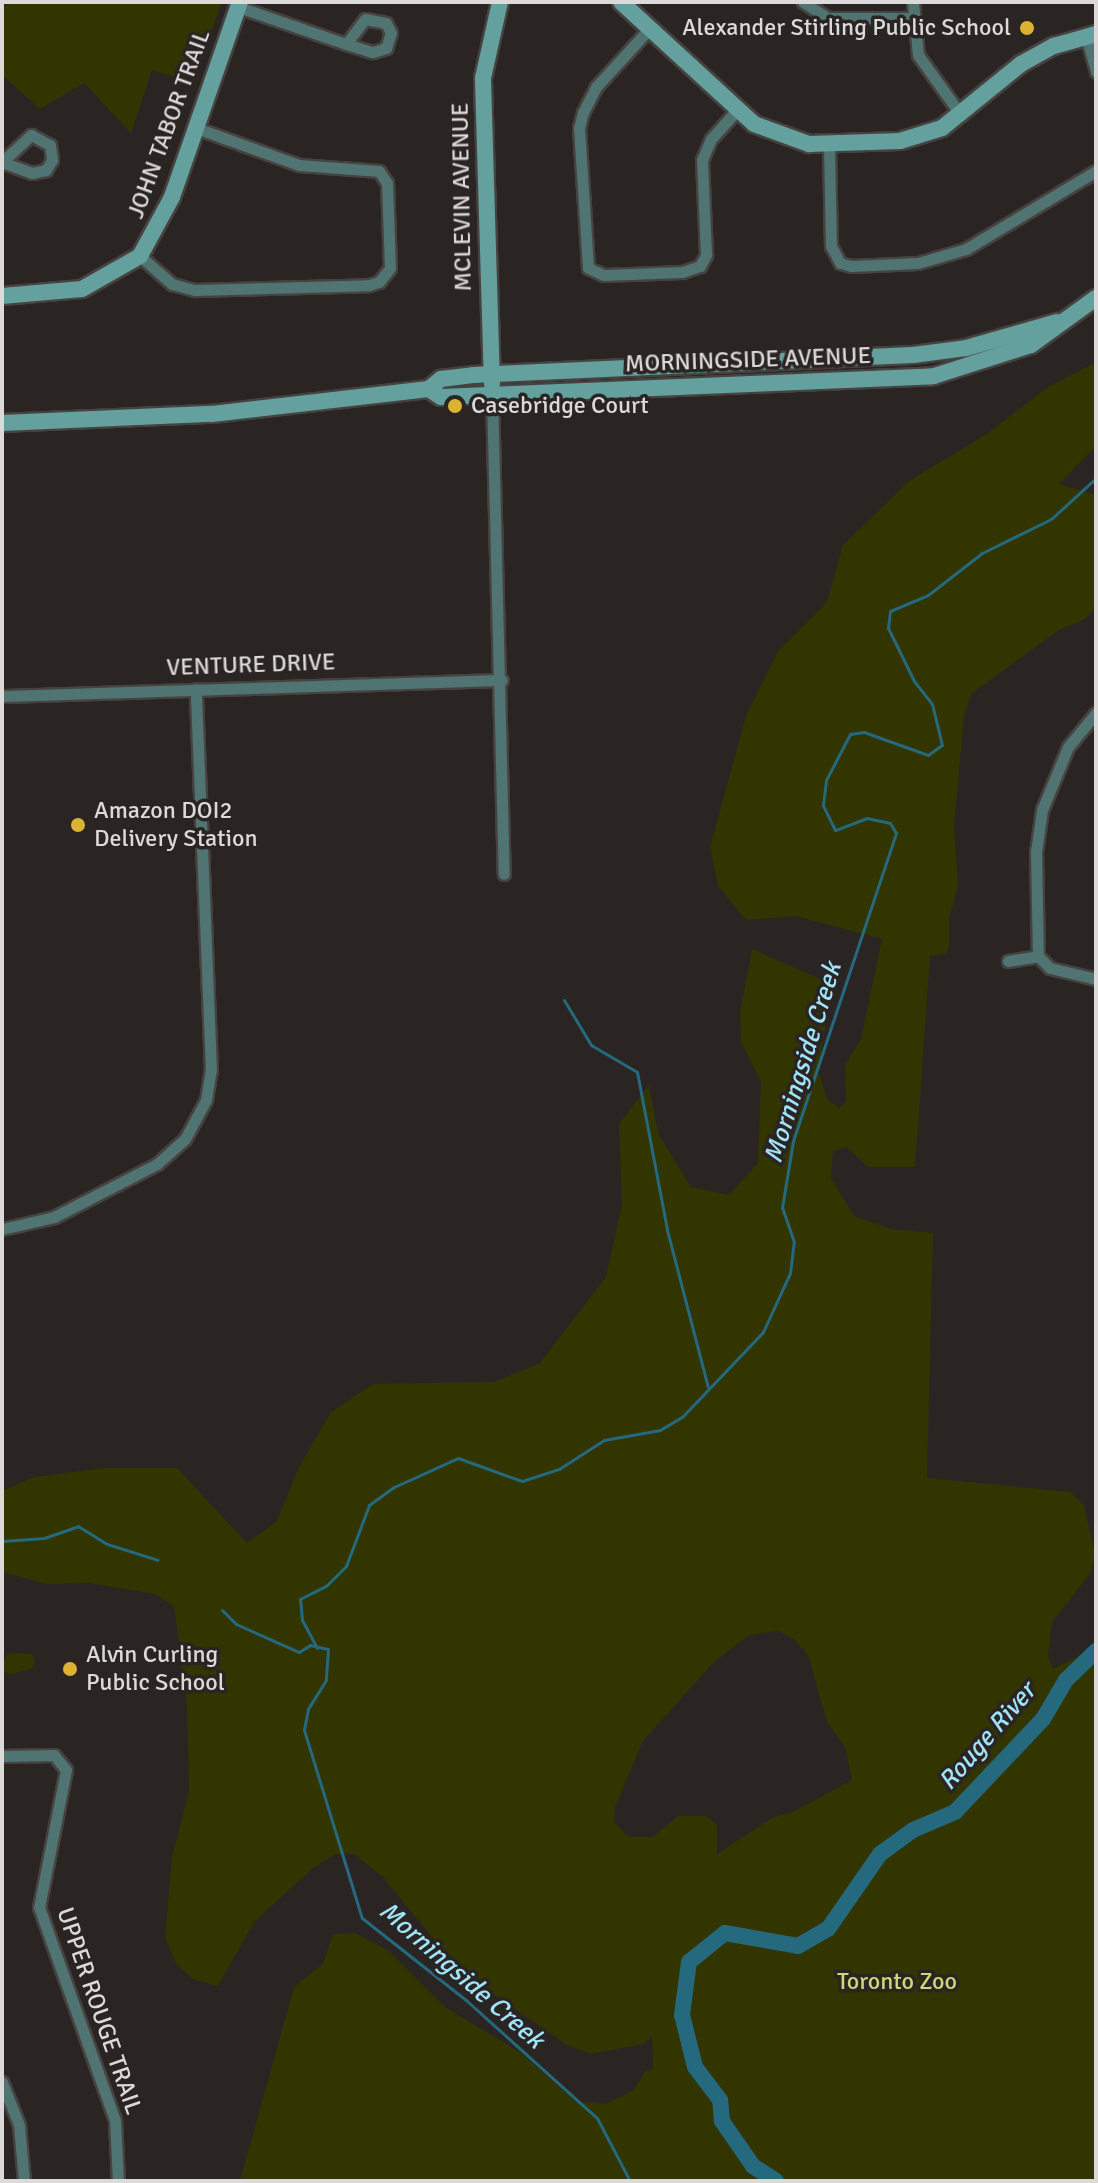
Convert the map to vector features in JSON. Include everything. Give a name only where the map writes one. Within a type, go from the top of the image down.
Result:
[{"type":"main road","name":"MCLEVIN AVENUE","points":[[492,394],[483,78],[500,2]]},
{"type":"main road","points":[[621,2],[737,110],[765,130],[829,145],[917,137],[961,115],[1021,64],[1054,46],[1091,35]]},
{"type":"main road","name":"JOHN TABOR TRAIL","points":[[2,296],[82,289],[140,256],[164,216],[239,5]]},
{"type":"main road","name":"MORNINGSIDE AVENUE","points":[[429,389],[441,397],[934,376],[1031,345],[1057,322],[1096,298]]},
{"type":"main road","name":"MORNINGSIDE AVENUE","points":[[2,423],[212,414],[429,389],[441,379],[491,374],[913,355],[966,348],[1057,322]]},
{"type":"street","points":[[803,2],[837,19],[913,18]]},
{"type":"street","points":[[913,2],[913,18],[924,71],[961,115]]},
{"type":"street","points":[[239,5],[346,44]]},
{"type":"street","points":[[650,28],[596,87],[583,112],[583,257],[588,268],[604,275],[682,272],[700,266],[706,255],[702,160],[711,139],[737,110]]},
{"type":"street","points":[[1091,35],[1096,72]]},
{"type":"street","points":[[140,256],[164,279],[195,290],[369,285],[379,282],[390,268],[387,183],[379,171],[299,165],[196,128]]},
{"type":"street","points":[[829,145],[831,246],[840,263],[851,266],[918,263],[966,249],[1096,171]]},
{"type":"street","points":[[492,394],[502,680],[504,874]]},
{"type":"street","name":"VENTURE DRIVE","points":[[2,696],[502,680]]},
{"type":"street","points":[[2,1229],[54,1217],[157,1164],[185,1139],[206,1100],[210,1058],[196,689]]},
{"type":"street","points":[[1096,713],[1068,747],[1036,829],[1038,956],[1050,968],[1096,979]]},
{"type":"street","points":[[1008,961],[1038,956]]},
{"type":"street","name":"UPPER ROUGE TRAIL","points":[[2,1756],[54,1755],[64,1763],[66,1778],[39,1907],[115,2120],[118,2181]]},
{"type":"street","points":[[2,2082],[19,2125],[24,2181]]},
{"type":"green space","points":[[8,2],[222,2],[193,83],[152,70],[131,133],[84,83],[40,109],[2,75],[2,11]]},
{"type":"green space","name":"Toronto Zoo","points":[[1096,362],[1096,446],[1059,484],[1096,495],[1096,606],[1085,619],[1059,630],[971,694],[964,717],[954,826],[958,885],[949,919],[949,947],[946,954],[930,956],[915,1167],[868,1167],[847,1147],[833,1151],[831,1178],[854,1216],[891,1229],[933,1233],[927,1478],[1071,1492],[1084,1505],[1095,1554],[1090,1574],[1052,1622],[1048,1656],[1053,1669],[1096,1647],[1096,2181],[240,2181],[294,1987],[323,1964],[333,1934],[355,1933],[389,1951],[445,2007],[521,2053],[576,2101],[606,2104],[634,2090],[645,2071],[653,2069],[652,2037],[643,2044],[591,2054],[567,2045],[485,1988],[436,1942],[383,1877],[354,1854],[335,1854],[312,1869],[254,1922],[218,1986],[193,1979],[176,1964],[165,1937],[172,1857],[189,1791],[187,1703],[174,1606],[155,1594],[89,1583],[47,1584],[2,1572],[2,1491],[34,1477],[104,1468],[177,1468],[247,1543],[277,1521],[298,1469],[331,1412],[373,1384],[494,1382],[540,1363],[606,1277],[622,1204],[619,1124],[649,1085],[658,1133],[691,1187],[729,1195],[758,1163],[761,1082],[741,1042],[740,1012],[752,949],[820,979],[831,992],[818,1071],[827,1099],[839,1108],[846,1102],[845,1065],[861,1039],[882,939],[796,916],[746,920],[718,886],[710,847],[746,716],[778,651],[827,602],[843,545],[909,481],[987,434],[1048,387]],"holes":[[[778,1631],[795,1640],[808,1655],[827,1722],[845,1747],[852,1780],[793,1812],[772,1818],[717,1854],[717,1825],[706,1816],[678,1816],[653,1837],[629,1837],[614,1822],[615,1807],[643,1741],[713,1663],[749,1635]]]},
{"type":"green space","points":[[7,1653],[32,1654],[35,1663],[31,1669],[9,1674],[2,1670]]},
{"type":"waterway","name":"Morningside Creek","points":[[317,1648],[302,1620],[300,1599],[326,1586],[346,1566],[369,1505],[394,1487],[458,1458],[522,1481],[559,1469],[604,1440],[660,1430],[683,1416],[763,1332],[790,1273],[794,1242],[782,1208],[793,1141],[896,833],[890,823],[867,818],[835,830],[823,805],[826,780],[850,734],[864,732],[928,755],[942,745],[932,704],[914,681],[888,628],[890,611],[928,595],[982,553],[1051,519],[1096,478]]},
{"type":"waterway","points":[[564,1000],[591,1045],[637,1072],[667,1230],[708,1387]]},
{"type":"waterway","points":[[2,1541],[44,1538],[78,1526],[107,1544],[158,1560]]},
{"type":"waterway","name":"Morningside Creek","points":[[222,1610],[236,1624],[299,1652],[310,1645],[328,1649],[326,1680],[308,1709],[304,1730],[362,1918],[467,2001],[597,2118],[630,2181]]},
{"type":"waterway","name":"Rouge River","points":[[776,2181],[753,2166],[722,2121],[720,2100],[695,2067],[682,2015],[689,1962],[725,1933],[798,1946],[828,1929],[880,1854],[913,1830],[955,1812],[1043,1719],[1066,1680],[1096,1651]]},
{"type":"place","name":"Alexander Stirling Public School","points":[[1027,28]]},
{"type":"place","name":"Casebridge Court","points":[[455,406]]},
{"type":"place","name":"Amazon DOI2 Delivery Station","points":[[78,825]]},
{"type":"place","name":"Alvin Curling Public School","points":[[70,1669]]}]
